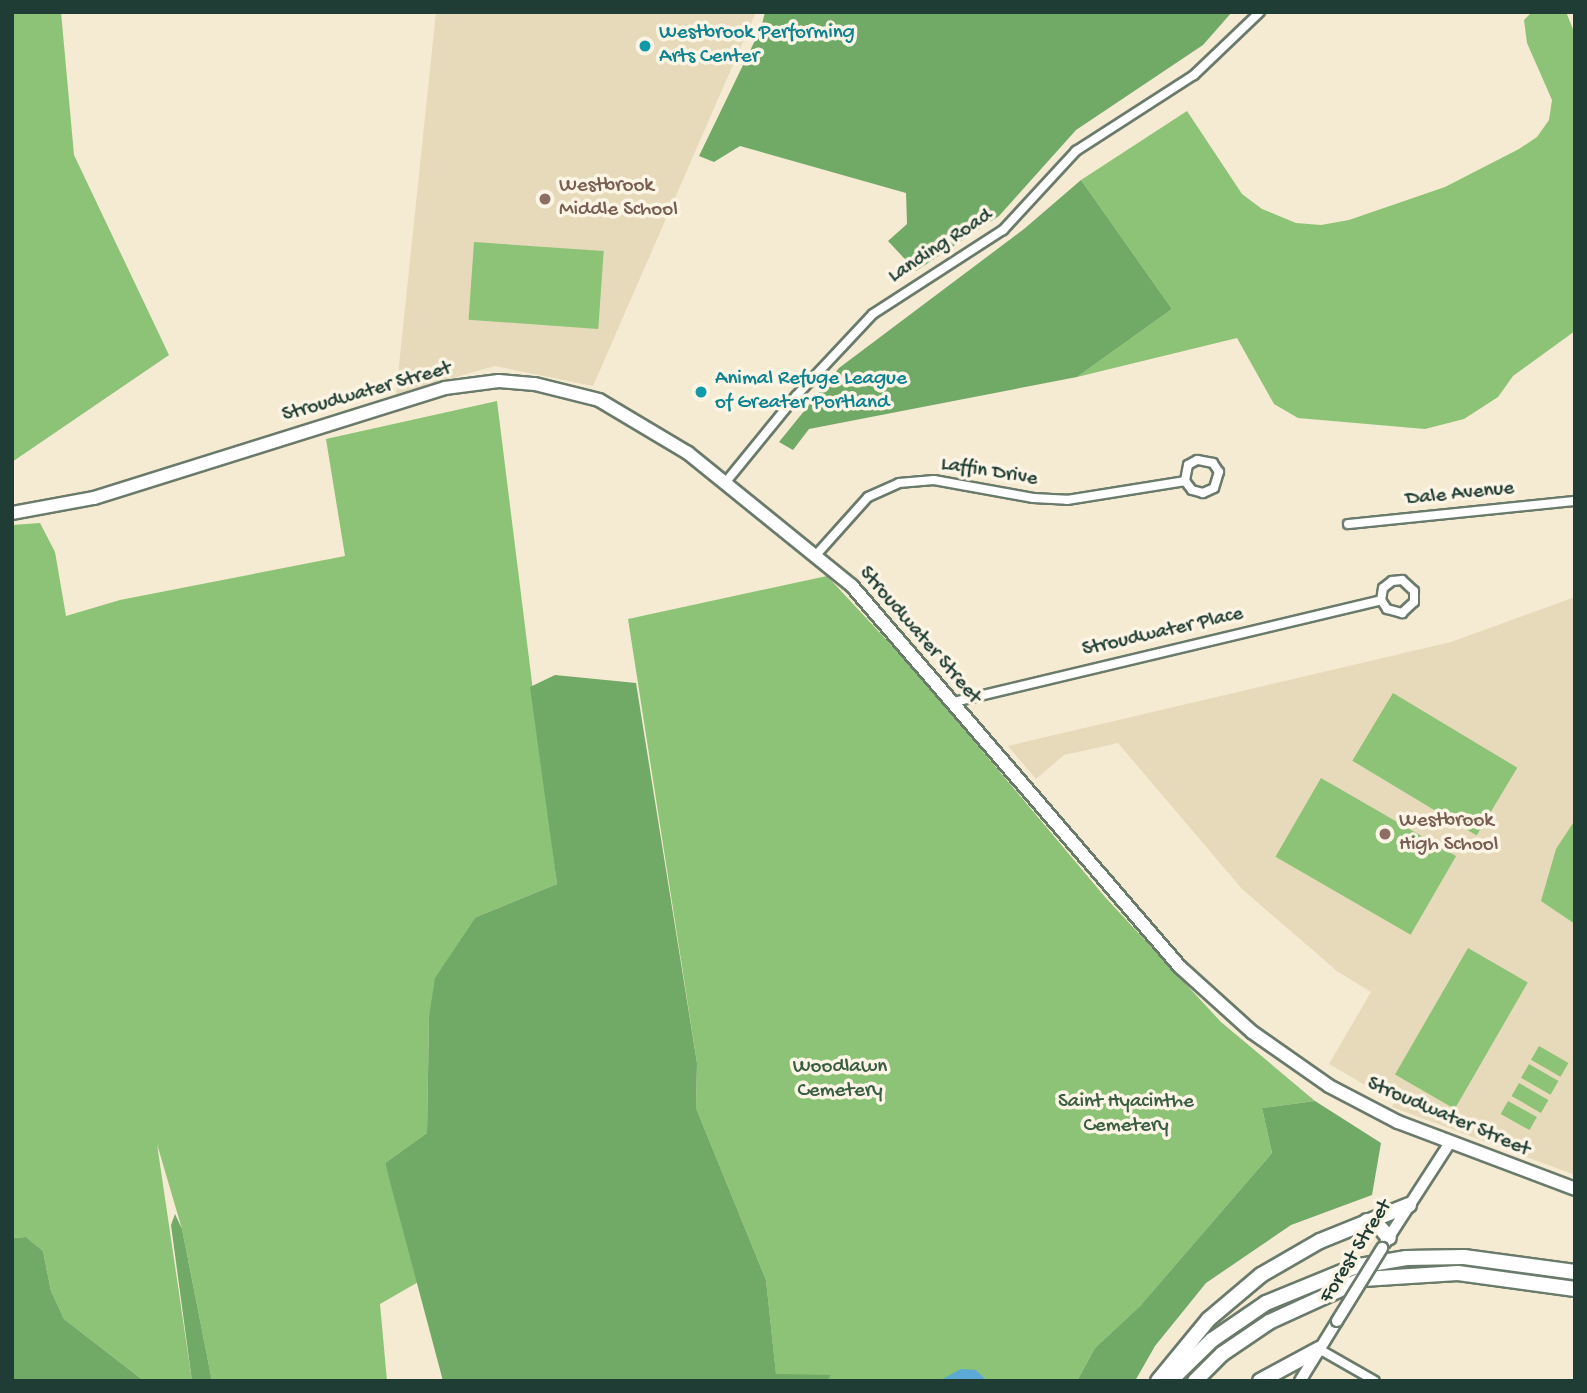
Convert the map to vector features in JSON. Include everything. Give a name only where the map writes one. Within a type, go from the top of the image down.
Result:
[{"type":"highway","points":[[1158,1381],[1193,1336],[1243,1289],[1300,1251],[1409,1205]]},
{"type":"highway","points":[[1367,1221],[1377,1224],[1385,1243]]},
{"type":"highway","points":[[1170,1381],[1212,1339],[1266,1303],[1354,1267],[1406,1258],[1464,1257],[1575,1272]]},
{"type":"highway","points":[[1195,1381],[1222,1354],[1269,1322],[1363,1279],[1458,1273],[1575,1289]]},
{"type":"highway","points":[[1260,1381],[1319,1349]]},
{"type":"main road","name":"Stroudwater Street","points":[[12,513],[105,495],[431,391],[499,382],[559,387],[599,400],[635,418],[725,482],[816,555],[867,602],[1143,925],[1227,1012],[1355,1101],[1449,1144],[1575,1189]]},
{"type":"street","name":"Landing Road","points":[[725,482],[796,397],[873,314],[1003,230],[1076,150],[1195,75],[1260,12]]},
{"type":"street","name":"Laffin Drive","points":[[1197,460],[1213,463],[1219,472],[1217,484],[1209,492],[1192,490],[1185,481],[1188,466],[1197,460]]},
{"type":"street","name":"Laffin Drive","points":[[816,555],[868,497],[899,483],[934,480],[1033,498],[1067,500],[1185,481]]},
{"type":"street","name":"Dale Avenue","points":[[1348,524],[1575,501]]},
{"type":"street","name":"Stroudwater Place","points":[[1391,581],[1407,583],[1414,591],[1411,607],[1402,613],[1391,612],[1381,600],[1383,588],[1391,581]]},
{"type":"street","name":"Stroudwater Place","points":[[954,702],[1381,600]]},
{"type":"street","name":"Forest Street","points":[[1300,1381],[1449,1144]]},
{"type":"street","points":[[1319,1349],[1375,1381]]},
{"type":"shaded area","name":"Westbrook Middle School","points":[[436,12],[756,12],[593,386],[495,366],[396,394]]},
{"type":"shaded area","name":"Westbrook High School","points":[[1575,597],[1575,1175],[1392,1107],[1394,1102],[1329,1064],[1371,992],[1337,971],[1242,889],[1118,743],[1064,755],[1036,779],[1008,746],[1451,642]]},
{"type":"green space","points":[[12,12],[61,12],[74,155],[169,355],[12,462]]},
{"type":"green space","points":[[765,12],[1232,12],[1203,45],[1076,130],[999,216],[916,271],[888,241],[907,224],[906,193],[740,146],[714,162],[699,156],[761,28]]},
{"type":"green space","points":[[1532,12],[1566,12],[1575,34],[1575,331],[1513,376],[1498,397],[1464,419],[1425,429],[1298,418],[1274,404],[1237,338],[1077,377],[1172,309],[1081,180],[1187,111],[1242,194],[1262,209],[1296,223],[1321,225],[1349,220],[1445,187],[1519,149],[1537,137],[1549,120],[1552,100],[1527,43],[1524,20]]},
{"type":"green space","points":[[1081,180],[1172,309],[1077,377],[809,429],[793,450],[779,442],[839,368],[1024,229]]},
{"type":"green space","points":[[474,242],[604,251],[598,329],[469,320]]},
{"type":"green space","points":[[497,401],[557,884],[476,917],[429,1017],[427,1133],[385,1163],[420,1281],[380,1304],[387,1381],[212,1381],[182,1229],[157,1144],[192,1381],[144,1381],[64,1319],[51,1291],[43,1251],[26,1237],[12,1238],[12,525],[40,523],[55,552],[66,616],[120,600],[345,556],[326,439]]},
{"type":"green space","name":"Woodlawn Cemetery","points":[[827,576],[910,665],[1105,897],[1221,1022],[1315,1101],[1262,1108],[1272,1153],[1140,1306],[1095,1348],[1077,1381],[827,1381],[830,1375],[776,1375],[766,1280],[696,1108],[697,1063],[628,619]]},
{"type":"green space","points":[[555,675],[636,683],[697,1063],[696,1108],[766,1280],[776,1374],[831,1375],[827,1381],[443,1381],[385,1163],[427,1133],[429,1017],[435,978],[476,917],[557,884],[530,687]]},
{"type":"green space","points":[[1393,693],[1517,768],[1477,835],[1352,761]]},
{"type":"green space","points":[[1321,778],[1456,856],[1411,935],[1276,857]]},
{"type":"green space","points":[[1575,820],[1575,924],[1541,901],[1556,849]]},
{"type":"green space","points":[[1468,948],[1528,982],[1455,1109],[1395,1074]]},
{"type":"green space","points":[[1539,1046],[1568,1063],[1560,1077],[1531,1060]]},
{"type":"green space","points":[[1529,1064],[1558,1081],[1550,1095],[1521,1078]]},
{"type":"green space","points":[[1519,1083],[1548,1100],[1541,1113],[1512,1096]]},
{"type":"green space","points":[[1315,1101],[1381,1143],[1372,1195],[1291,1225],[1206,1283],[1155,1346],[1135,1381],[1077,1381],[1095,1348],[1140,1306],[1272,1153],[1262,1108]]},
{"type":"green space","points":[[1508,1101],[1537,1117],[1530,1130],[1501,1114]]},
{"type":"green space","points":[[175,1214],[182,1229],[212,1381],[192,1381],[171,1225]]},
{"type":"green space","points":[[26,1237],[43,1251],[51,1291],[64,1319],[144,1381],[12,1381],[12,1238]]},
{"type":"water","points":[[961,1369],[976,1370],[987,1381],[939,1381]]},
{"type":"place","name":"Westbrook Performing Arts Center","points":[[645,46]]},
{"type":"place","name":"Westbrook Middle School","points":[[545,199]]},
{"type":"place","name":"Animal Refuge League of Greater Portland","points":[[701,392]]},
{"type":"place","name":"Westbrook High School","points":[[1385,834]]},
{"type":"park label","name":"Saint Hyacinthe Cemetery","points":[[1126,1115]]}]
